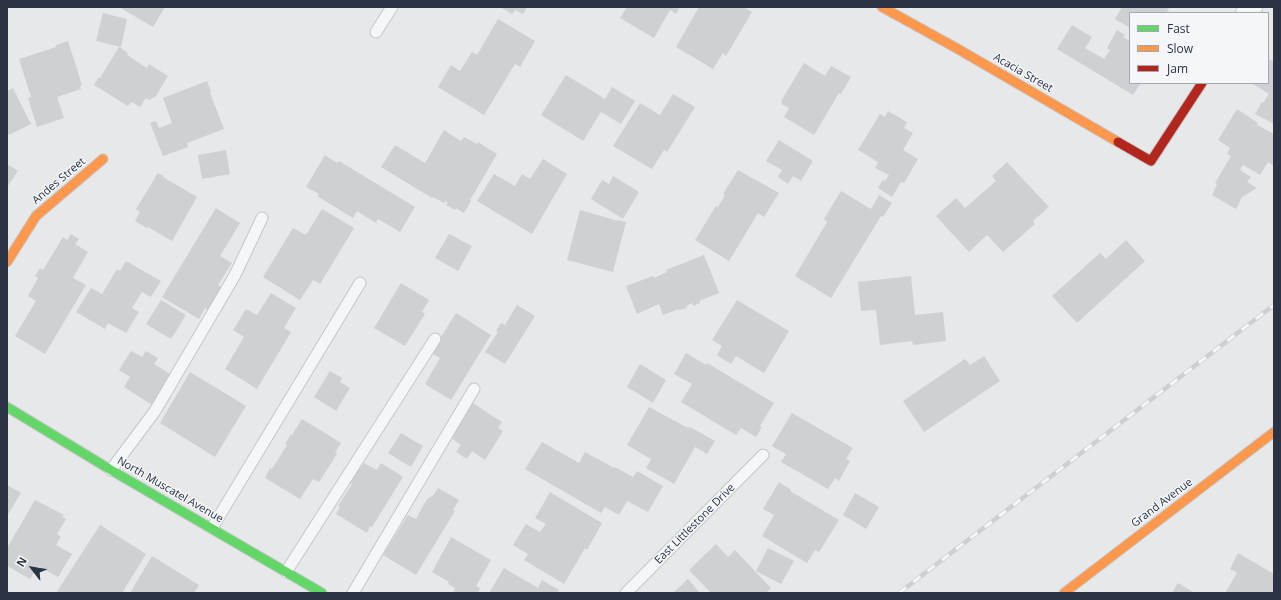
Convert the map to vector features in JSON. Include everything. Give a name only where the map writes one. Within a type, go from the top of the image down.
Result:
[{"type":"street","name":"Acacia Street","points":[[882,7],[958,49],[1151,161],[1201,84]]},
{"type":"street","name":"Andes Street","points":[[7,262],[36,216],[103,160]]},
{"type":"street","name":"North Muscatel Avenue","points":[[7,407],[111,470],[322,593]]},
{"type":"street","name":"Grand Avenue","points":[[1064,593],[1274,432]]},
{"type":"lane","points":[[376,32],[392,7]]},
{"type":"lane","points":[[111,470],[159,404],[235,275],[262,218]]},
{"type":"lane","points":[[212,528],[360,283]]},
{"type":"lane","points":[[286,572],[435,339]]},
{"type":"lane","points":[[353,593],[474,389]]},
{"type":"lane","name":"East Littlestone Drive","points":[[626,593],[763,455]]},
{"type":"building","points":[[119,7],[165,7],[153,27]]},
{"type":"building","points":[[500,7],[527,7],[523,14],[515,10],[512,14]]},
{"type":"building","points":[[627,7],[680,7],[676,14],[670,10],[654,38],[620,18]]},
{"type":"building","points":[[699,7],[743,7],[752,12],[726,56],[723,53],[713,69],[676,47]]},
{"type":"building","points":[[1122,7],[1170,7],[1167,11],[1169,12],[1129,12],[1129,27],[1115,19]]},
{"type":"building","points":[[103,13],[127,19],[121,47],[96,41]]},
{"type":"building","points":[[498,19],[535,41],[520,67],[515,64],[484,115],[438,87],[451,65],[460,71],[472,52],[477,55]]},
{"type":"building","points":[[1072,25],[1092,37],[1085,48],[1104,59],[1110,50],[1107,48],[1117,30],[1125,35],[1123,37],[1129,40],[1129,84],[1140,84],[1133,95],[1057,49]]},
{"type":"building","points":[[68,41],[82,85],[80,86],[81,89],[57,97],[64,118],[37,127],[28,98],[31,97],[19,59],[56,47],[56,45]]},
{"type":"building","points":[[119,47],[128,53],[127,55],[147,68],[149,64],[168,76],[156,96],[149,100],[146,98],[140,107],[132,102],[128,106],[94,85]]},
{"type":"building","points":[[1269,59],[1274,62],[1274,124],[1255,114],[1269,94],[1253,84],[1269,84]]},
{"type":"building","points":[[804,63],[825,76],[831,66],[851,77],[841,94],[839,93],[814,135],[784,117],[789,108],[781,104],[783,102],[781,101]]},
{"type":"building","points":[[566,75],[605,99],[612,87],[635,101],[621,124],[601,112],[583,141],[541,115]]},
{"type":"building","points":[[207,81],[224,129],[187,143],[188,147],[163,156],[150,123],[156,121],[159,128],[172,123],[163,98]]},
{"type":"building","points":[[13,88],[31,124],[9,135],[7,131],[7,91]]},
{"type":"building","points":[[673,94],[695,107],[667,152],[664,150],[652,169],[613,146],[640,103],[660,115]]},
{"type":"building","points":[[1237,109],[1258,123],[1257,125],[1274,134],[1274,166],[1268,162],[1260,175],[1243,165],[1240,170],[1251,177],[1247,182],[1257,188],[1242,197],[1236,209],[1212,195],[1217,184],[1215,183],[1231,156],[1227,154],[1230,148],[1218,140]]},
{"type":"building","points":[[888,111],[907,122],[904,128],[913,133],[903,150],[918,159],[904,183],[901,182],[892,197],[878,188],[883,180],[885,181],[889,175],[875,168],[878,162],[858,150],[880,114],[885,117]]},
{"type":"building","points":[[444,130],[461,141],[464,137],[477,144],[478,142],[497,154],[464,213],[456,208],[455,210],[446,205],[448,203],[445,201],[444,203],[433,197],[432,198],[381,167],[395,145],[425,163]]},
{"type":"building","points":[[779,140],[813,161],[801,181],[793,176],[788,184],[778,177],[782,170],[766,161]]},
{"type":"building","points":[[226,150],[230,174],[202,179],[198,155]]},
{"type":"building","points":[[325,155],[337,163],[339,161],[415,207],[400,232],[378,219],[376,223],[357,211],[353,218],[317,196],[319,194],[306,187]]},
{"type":"building","points":[[543,159],[567,174],[532,234],[477,201],[494,174],[515,186],[522,174],[530,179]]},
{"type":"building","points":[[1007,162],[1049,207],[1033,221],[1035,224],[1003,252],[987,235],[969,252],[936,216],[956,198],[965,208],[996,181],[992,176]]},
{"type":"building","points":[[9,165],[18,171],[7,187],[7,166]]},
{"type":"building","points":[[738,170],[779,193],[764,217],[758,213],[729,261],[695,240],[716,206],[718,207],[725,195],[723,194]]},
{"type":"building","points":[[158,173],[197,197],[172,241],[135,221],[140,212],[136,209]]},
{"type":"building","points":[[613,176],[639,192],[623,219],[591,199],[602,180],[609,184]]},
{"type":"building","points":[[841,191],[871,209],[879,195],[892,203],[883,217],[881,216],[831,298],[795,276],[827,222],[824,219]]},
{"type":"building","points":[[216,208],[240,223],[220,256],[232,263],[218,285],[223,288],[209,311],[205,308],[199,319],[162,297]]},
{"type":"building","points":[[322,209],[354,228],[320,284],[313,280],[300,300],[263,277],[293,228],[306,235]]},
{"type":"building","points":[[580,210],[626,222],[613,272],[567,260]]},
{"type":"building","points":[[71,234],[79,239],[75,244],[88,252],[73,278],[86,285],[45,354],[15,336],[36,301],[28,296],[38,278],[35,276],[40,268],[43,270],[63,237],[67,240]]},
{"type":"building","points":[[449,234],[472,246],[458,271],[435,258]]},
{"type":"building","points":[[1126,240],[1145,261],[1077,323],[1052,296],[1100,253],[1106,259]]},
{"type":"building","points":[[704,255],[719,293],[699,301],[700,303],[693,306],[692,303],[686,306],[687,308],[679,309],[663,315],[659,304],[637,314],[626,286],[653,276],[654,278],[667,272],[666,270]]},
{"type":"building","points":[[126,261],[161,281],[151,297],[142,292],[132,308],[139,312],[126,333],[108,323],[105,329],[76,312],[91,288],[102,294],[117,269],[120,271]]},
{"type":"building","points":[[911,276],[915,315],[943,312],[946,341],[913,345],[912,341],[880,345],[876,310],[861,311],[858,282]]},
{"type":"building","points":[[401,283],[429,300],[422,312],[425,314],[405,346],[374,328]]},
{"type":"building","points":[[271,293],[296,308],[284,328],[291,332],[257,389],[225,369],[244,337],[233,330],[246,309],[257,315]]},
{"type":"building","points":[[161,300],[186,315],[171,339],[146,324]]},
{"type":"building","points":[[737,300],[789,331],[764,373],[736,356],[731,364],[717,355],[722,346],[712,340]]},
{"type":"building","points":[[517,305],[535,316],[505,364],[485,352],[498,332],[496,331],[501,323],[505,325]]},
{"type":"building","points":[[456,313],[491,335],[451,400],[425,384],[440,358],[431,353]]},
{"type":"building","points":[[131,351],[142,357],[146,351],[158,358],[154,364],[170,374],[152,405],[124,387],[130,377],[119,370]]},
{"type":"building","points":[[686,353],[706,365],[707,363],[774,403],[760,426],[762,427],[756,437],[741,428],[736,435],[681,402],[692,384],[674,374]]},
{"type":"building","points":[[984,356],[1000,381],[924,432],[903,401],[965,359],[970,365]]},
{"type":"building","points":[[640,364],[666,380],[653,403],[627,387]]},
{"type":"building","points":[[330,371],[342,378],[340,382],[350,388],[336,411],[314,397]]},
{"type":"building","points":[[190,372],[246,406],[215,457],[160,423]]},
{"type":"building","points":[[471,402],[502,422],[498,428],[503,431],[485,460],[472,451],[467,459],[456,452],[461,445],[450,437]]},
{"type":"building","points":[[649,407],[715,441],[707,454],[695,447],[674,484],[646,468],[651,459],[627,445]]},
{"type":"building","points":[[792,413],[853,448],[846,459],[850,461],[839,481],[835,478],[828,489],[781,462],[786,454],[772,446]]},
{"type":"building","points":[[302,419],[341,443],[335,453],[337,454],[319,482],[313,479],[300,499],[265,478],[270,468],[272,469],[287,445],[285,444],[291,434],[292,435]]},
{"type":"building","points":[[401,433],[423,446],[411,467],[388,453]]},
{"type":"building","points":[[542,442],[579,463],[585,452],[633,477],[637,471],[663,486],[648,512],[627,501],[619,515],[605,507],[601,513],[525,469]]},
{"type":"building","points":[[364,463],[377,470],[381,463],[403,477],[372,527],[370,526],[367,533],[336,514],[340,507],[338,506],[352,484],[348,481],[355,470],[357,471],[359,468],[360,469]]},
{"type":"building","points":[[779,482],[791,490],[790,491],[839,520],[819,552],[815,550],[807,563],[762,536],[774,515],[763,509]]},
{"type":"building","points":[[7,485],[21,493],[7,516]]},
{"type":"building","points":[[438,488],[459,500],[453,510],[455,511],[416,575],[383,555],[408,515],[416,519],[427,499],[431,496],[432,497]]},
{"type":"building","points":[[550,492],[602,523],[587,550],[585,548],[564,584],[524,560],[528,554],[513,545],[526,524],[540,532],[546,524],[535,518]]},
{"type":"building","points":[[855,493],[879,507],[866,529],[843,515]]},
{"type":"building","points":[[35,500],[64,515],[62,517],[66,519],[57,534],[61,537],[56,545],[72,554],[58,577],[38,566],[30,579],[7,566],[7,548]]},
{"type":"building","points":[[100,525],[146,554],[122,593],[56,593]]},
{"type":"building","points":[[451,537],[491,560],[476,586],[480,588],[478,593],[453,593],[455,588],[448,584],[449,582],[432,572]]},
{"type":"building","points":[[716,544],[728,557],[735,550],[771,588],[766,593],[711,593],[689,570]]},
{"type":"building","points":[[768,548],[794,561],[781,584],[756,571]]},
{"type":"building","points":[[1238,553],[1274,574],[1274,589],[1272,593],[1225,593],[1237,573],[1230,569]]},
{"type":"building","points":[[152,556],[199,585],[194,593],[130,593]]},
{"type":"building","points":[[504,568],[538,588],[542,580],[559,590],[557,593],[489,593]]},
{"type":"building","points":[[688,579],[700,593],[673,593]]},
{"type":"building","points":[[1178,583],[1195,593],[1172,593]]},
{"type":"railway","points":[[899,593],[1274,305]]},
{"type":"traffic: fast","points":[[7,407],[111,470],[322,593]]},
{"type":"traffic: slow","points":[[882,7],[958,49],[1118,142]]},
{"type":"traffic: slow","points":[[7,262],[36,216],[103,159]]},
{"type":"traffic: slow","points":[[1064,593],[1274,432]]},
{"type":"traffic: jam","points":[[1118,142],[1151,161],[1201,84]]}]
